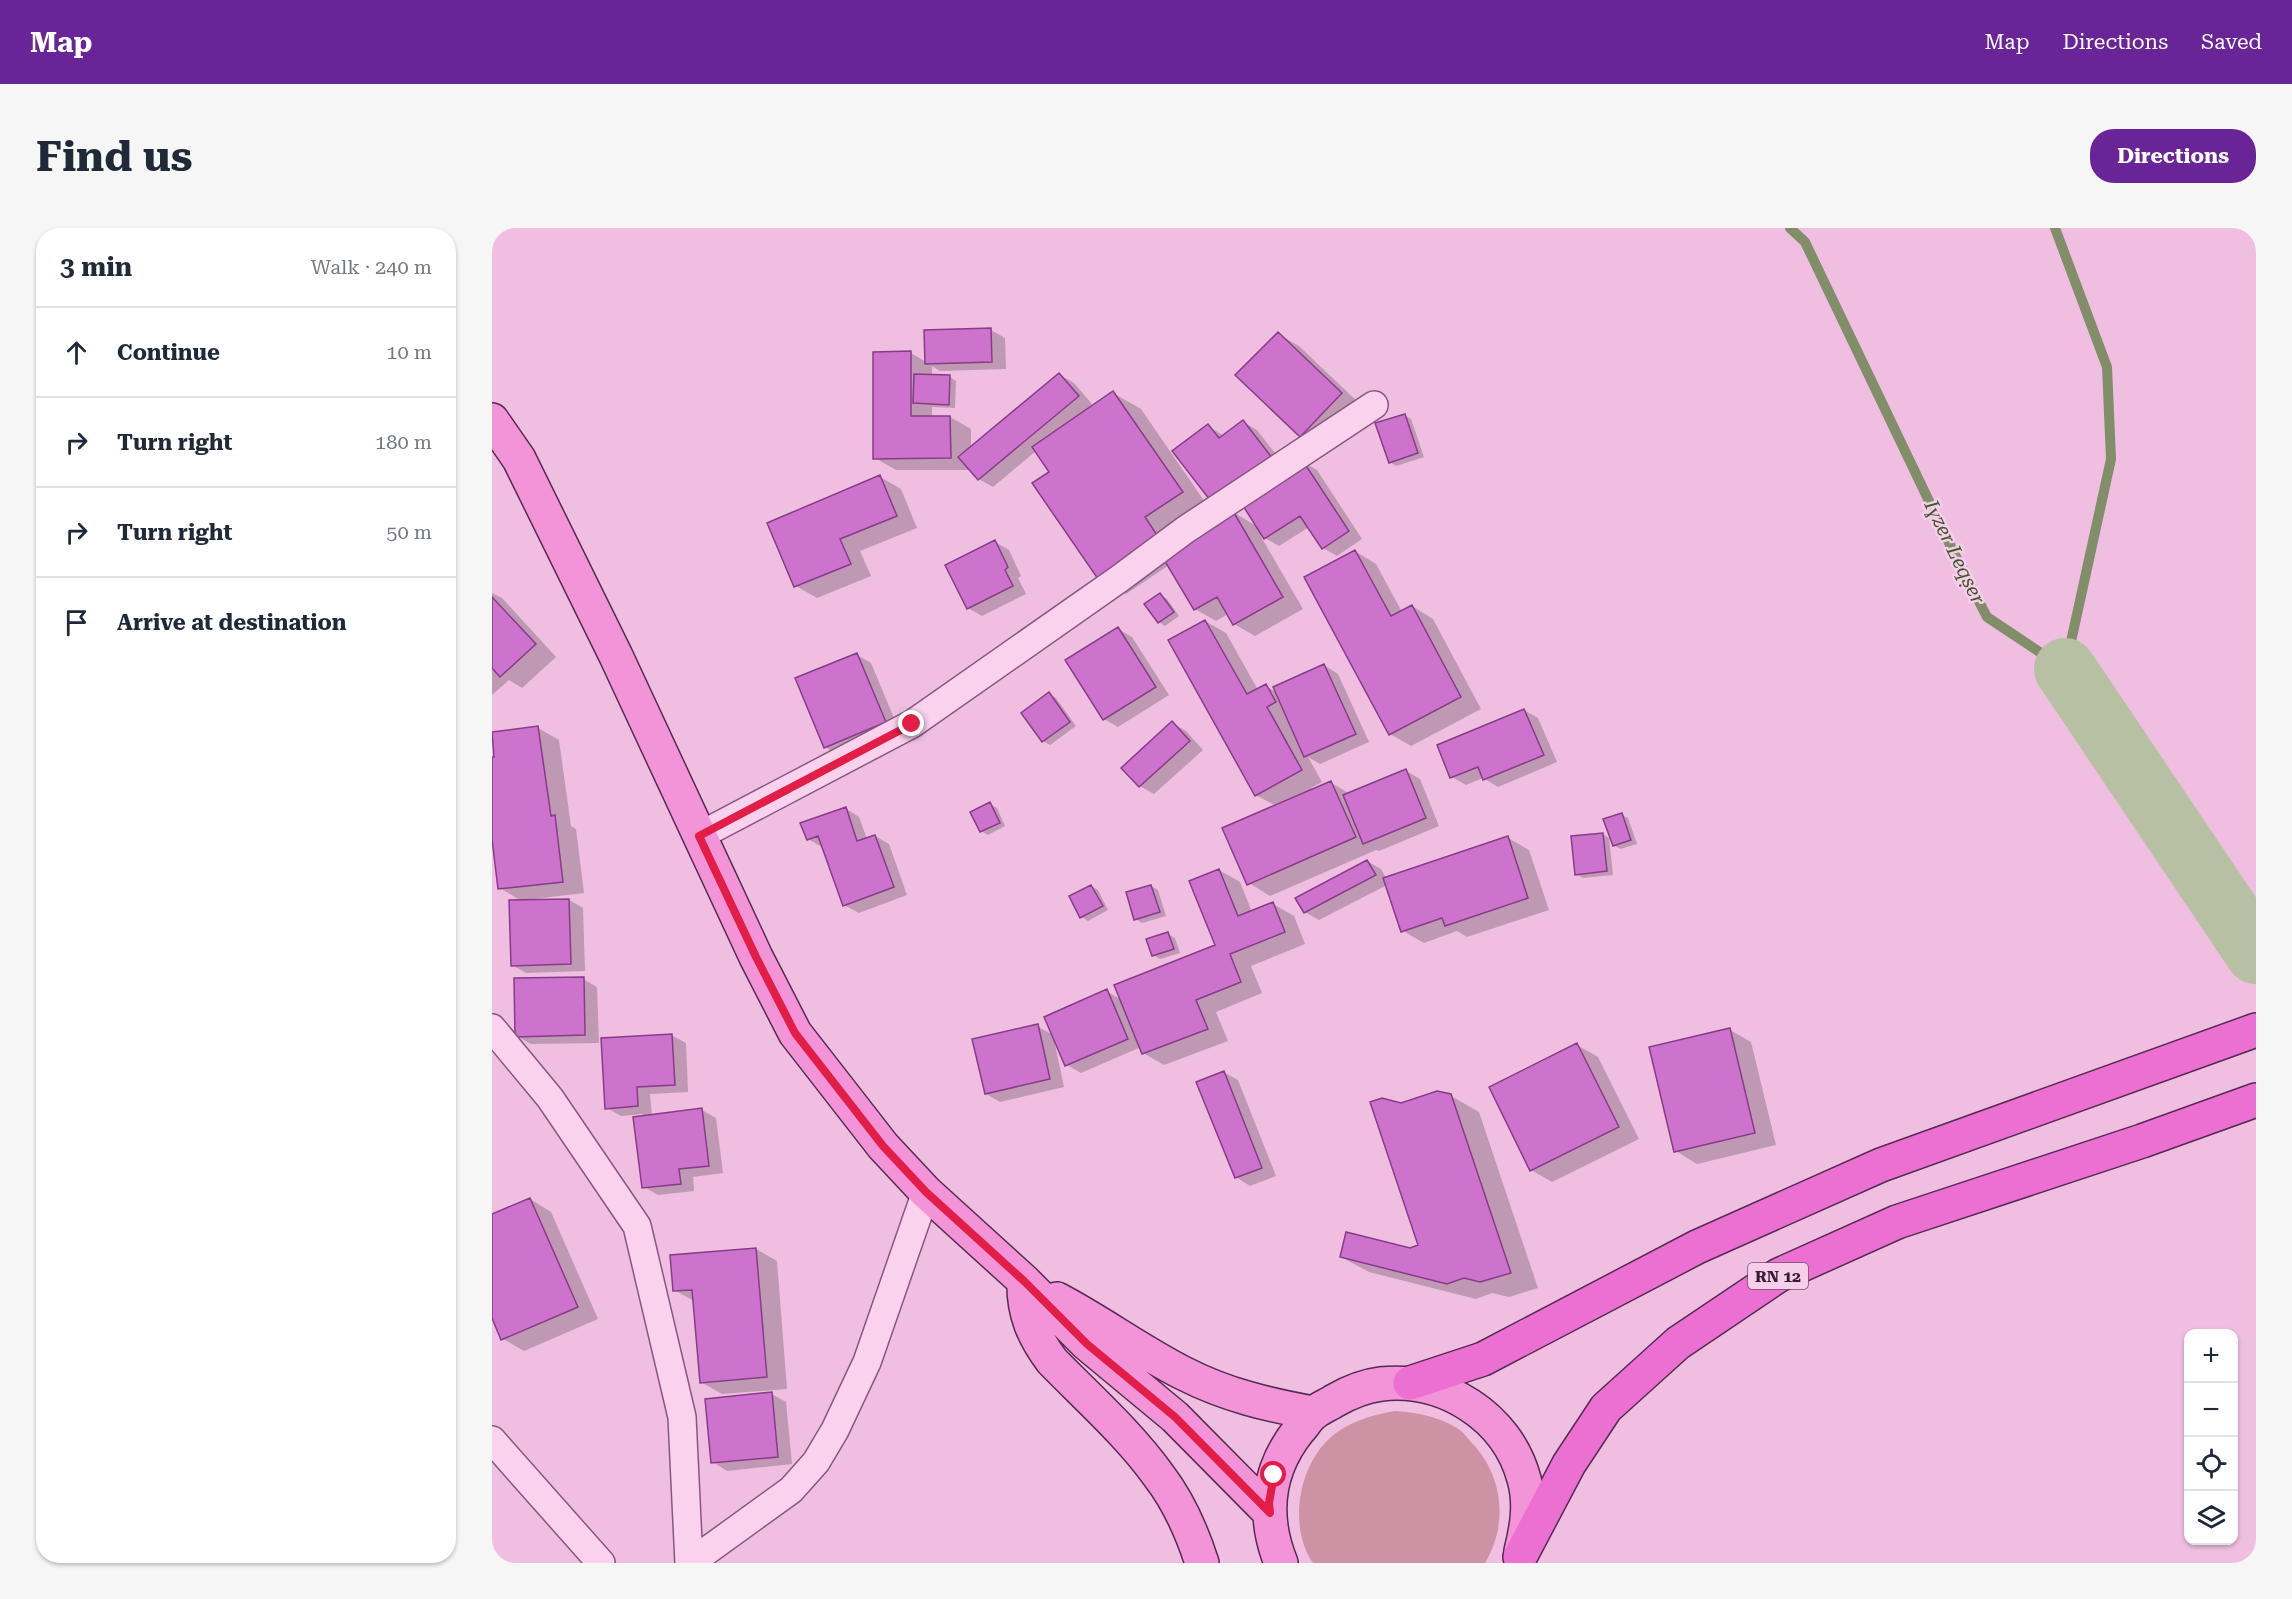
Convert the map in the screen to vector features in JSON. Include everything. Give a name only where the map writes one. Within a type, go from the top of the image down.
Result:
[{"type":"highway","points":[[1410,1383],[1483,1359],[1697,1247],[1881,1165],[2256,1030]]},
{"type":"highway","name":"RN 12","points":[[1519,1560],[1569,1464],[1606,1408],[1678,1343],[1779,1275],[1897,1222],[2142,1141],[2256,1100]]},
{"type":"main road","points":[[492,420],[519,459],[616,656],[756,957],[795,1033],[883,1146],[926,1192],[1024,1281],[1087,1344],[1175,1417],[1271,1545]]},
{"type":"main road","points":[[1024,1281],[1083,1313],[1185,1374],[1226,1392],[1269,1406],[1313,1413]]},
{"type":"main road","points":[[1024,1281],[1027,1315],[1032,1332],[1041,1347],[1159,1475],[1178,1505],[1194,1538],[1202,1563]]},
{"type":"main road","points":[[1271,1545],[1269,1503],[1274,1475],[1286,1447],[1313,1413],[1349,1392],[1379,1384],[1410,1383],[1449,1392],[1483,1413],[1509,1443],[1524,1479],[1528,1518],[1519,1560]]},
{"type":"street","points":[[699,836],[912,724],[1185,530],[1374,405]]},
{"type":"street","points":[[492,1028],[550,1098],[637,1226],[682,1417],[689,1563]]},
{"type":"street","points":[[689,1563],[791,1490],[816,1462],[836,1430],[867,1362],[926,1192]]},
{"type":"street","points":[[492,1440],[601,1563]]},
{"type":"shaded area","points":[[1395,1411],[1427,1416],[1457,1428],[1481,1454],[1490,1468],[1496,1484],[1500,1516],[1493,1548],[1485,1563],[1313,1563],[1300,1531],[1299,1513],[1301,1494],[1313,1460],[1323,1445],[1343,1428],[1379,1414]]},
{"type":"building","points":[[991,328],[992,362],[925,364],[924,330]]},
{"type":"building","points":[[1278,332],[1342,393],[1300,437],[1235,375]]},
{"type":"building","points":[[911,351],[911,416],[950,416],[951,458],[873,459],[873,352]]},
{"type":"building","points":[[1059,373],[1079,396],[978,480],[958,457]]},
{"type":"building","points":[[914,374],[950,375],[949,405],[913,403]]},
{"type":"building","points":[[1113,391],[1183,492],[1145,517],[1159,538],[1098,579],[1032,483],[1049,472],[1032,447]]},
{"type":"building","points":[[1405,414],[1418,453],[1389,463],[1375,423]]},
{"type":"building","points":[[1243,420],[1273,459],[1213,504],[1172,451],[1208,424],[1219,438]]},
{"type":"building","points":[[1303,461],[1349,531],[1322,549],[1300,516],[1264,539],[1240,501]]},
{"type":"building","points":[[880,475],[897,516],[840,539],[851,564],[794,587],[767,523]]},
{"type":"building","points":[[1233,511],[1283,597],[1233,625],[1217,597],[1194,610],[1160,553]]},
{"type":"building","points":[[995,540],[1008,567],[1005,570],[1013,586],[967,609],[945,565]]},
{"type":"building","points":[[1355,550],[1391,616],[1412,605],[1461,697],[1389,735],[1304,577]]},
{"type":"building","points":[[1160,593],[1174,612],[1158,623],[1144,604]]},
{"type":"building","points":[[492,597],[536,644],[500,677],[492,668]]},
{"type":"building","points":[[1205,620],[1247,694],[1266,684],[1276,702],[1267,707],[1302,770],[1255,796],[1168,640]]},
{"type":"building","points":[[1118,627],[1156,687],[1103,720],[1065,660]]},
{"type":"building","points":[[857,653],[886,722],[824,748],[795,678]]},
{"type":"building","points":[[1324,664],[1356,734],[1304,757],[1273,687]]},
{"type":"building","points":[[1049,692],[1070,722],[1042,742],[1021,713]]},
{"type":"building","points":[[1524,709],[1544,755],[1483,780],[1478,767],[1450,778],[1437,745]]},
{"type":"building","points":[[1172,721],[1190,741],[1139,787],[1121,768]]},
{"type":"building","points":[[538,726],[551,816],[555,815],[563,882],[498,889],[492,839],[492,757],[494,757],[492,732]]},
{"type":"building","points":[[1406,769],[1426,818],[1363,844],[1343,795]]},
{"type":"building","points":[[1331,781],[1356,837],[1247,885],[1222,828]]},
{"type":"building","points":[[990,802],[1000,823],[980,832],[970,812]]},
{"type":"building","points":[[846,807],[857,841],[875,835],[894,887],[843,906],[818,836],[807,840],[800,823]]},
{"type":"building","points":[[1622,813],[1631,840],[1613,846],[1603,819]]},
{"type":"building","points":[[1603,833],[1607,871],[1575,875],[1571,836]]},
{"type":"building","points":[[1508,836],[1528,898],[1445,926],[1442,918],[1401,932],[1383,878]]},
{"type":"building","points":[[1367,860],[1376,875],[1304,913],[1295,898]]},
{"type":"building","points":[[1219,869],[1238,916],[1273,902],[1285,932],[1230,954],[1241,982],[1196,1000],[1208,1029],[1142,1054],[1114,985],[1215,945],[1189,881]]},
{"type":"building","points":[[1091,885],[1103,906],[1080,918],[1069,896]]},
{"type":"building","points":[[1151,885],[1160,912],[1134,920],[1126,892]]},
{"type":"building","points":[[569,899],[571,964],[511,966],[509,900]]},
{"type":"building","points":[[1168,932],[1174,949],[1152,956],[1146,939]]},
{"type":"building","points":[[584,977],[585,1035],[515,1037],[514,978]]},
{"type":"building","points":[[1107,989],[1128,1039],[1065,1066],[1044,1017]]},
{"type":"building","points":[[1038,1024],[1050,1079],[985,1094],[972,1039]]},
{"type":"building","points":[[1730,1028],[1755,1133],[1674,1152],[1649,1047]]},
{"type":"building","points":[[672,1034],[675,1085],[637,1087],[638,1106],[605,1109],[601,1038]]},
{"type":"building","points":[[1577,1043],[1619,1127],[1530,1171],[1489,1087]]},
{"type":"building","points":[[1224,1071],[1262,1168],[1235,1178],[1196,1082]]},
{"type":"building","points":[[1437,1091],[1451,1094],[1511,1273],[1480,1282],[1464,1278],[1447,1284],[1340,1257],[1346,1232],[1410,1248],[1418,1245],[1370,1102],[1382,1098],[1401,1103]]},
{"type":"building","points":[[702,1108],[709,1166],[679,1169],[681,1184],[642,1188],[633,1117]]},
{"type":"building","points":[[530,1198],[578,1307],[501,1340],[492,1318],[492,1214]]},
{"type":"building","points":[[756,1248],[767,1377],[700,1383],[692,1290],[673,1291],[670,1255]]},
{"type":"building","points":[[772,1392],[778,1457],[711,1463],[705,1399]]},
{"type":"waterway","name":"Iɣzer Leqṣer","points":[[1790,228],[1805,242],[1951,547],[1987,617],[2065,669],[2111,459],[2107,367],[2055,228]]},
{"type":"waterway","name":"Iɣzer Leqṣer","points":[[2065,669],[2256,953]]},
{"type":"route","points":[[912,724],[699,836],[756,957],[795,1033],[883,1146],[926,1192],[1024,1281],[1054,1314],[1087,1344],[1175,1417],[1270,1513],[1269,1503],[1274,1475]]}]
